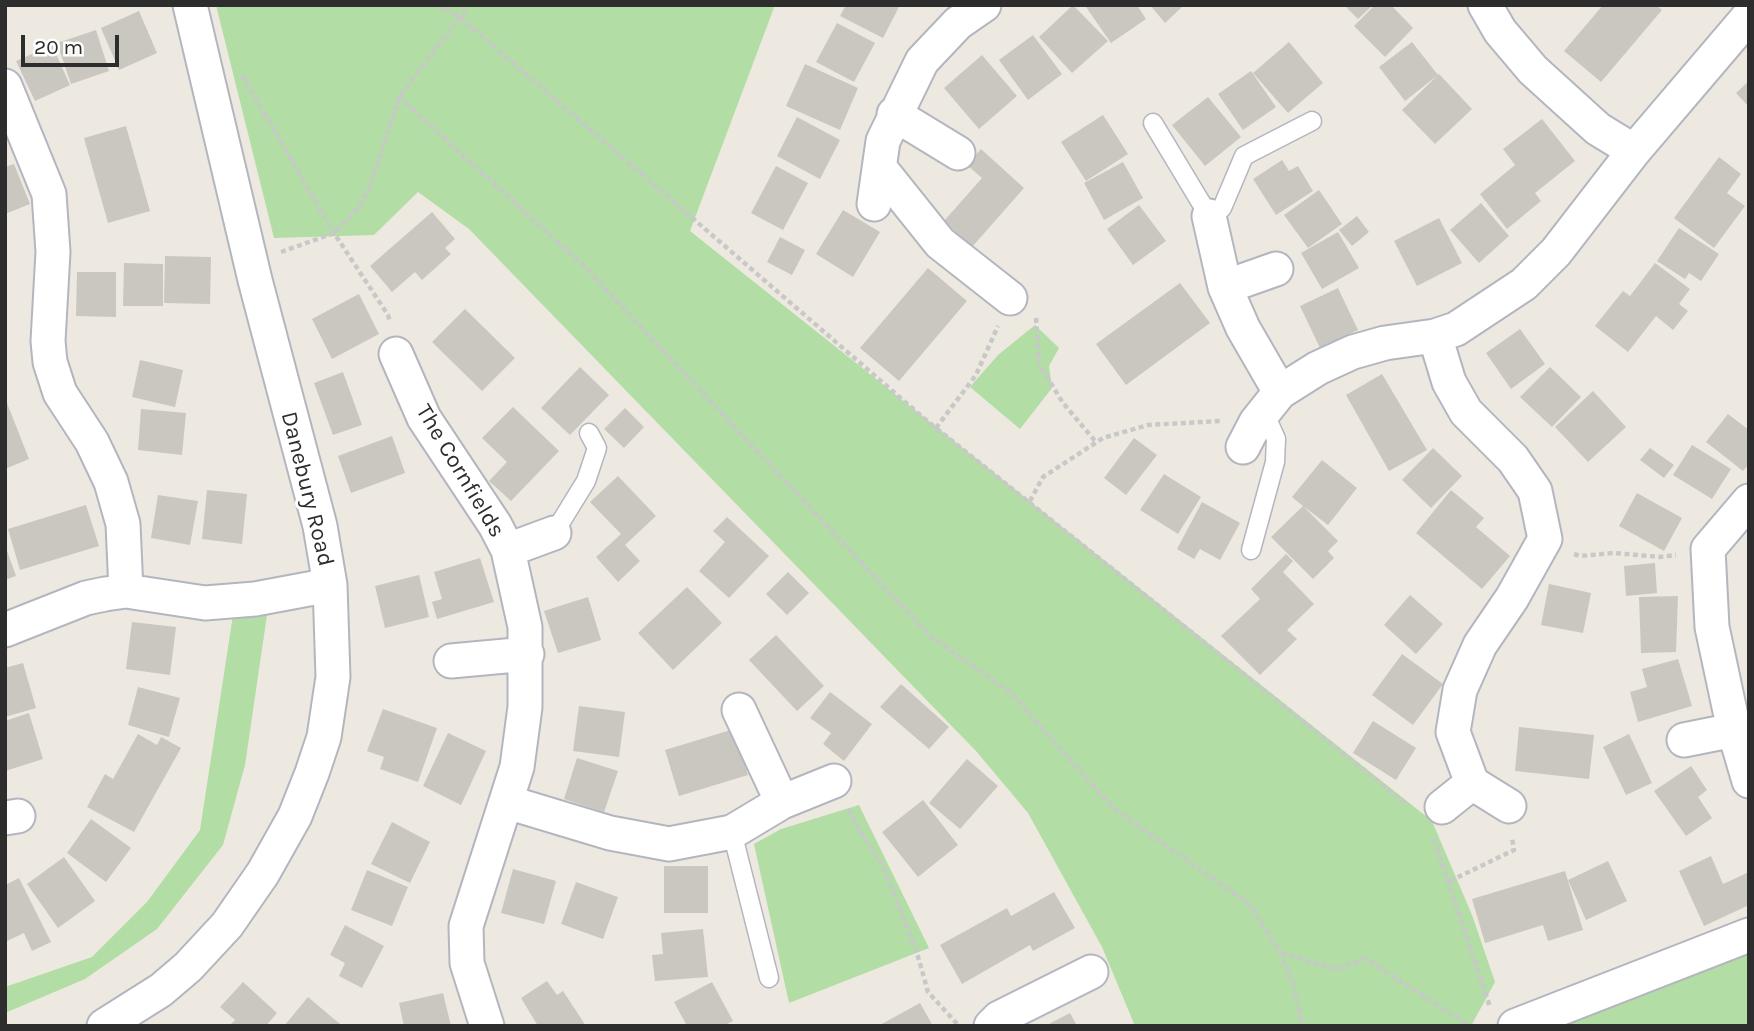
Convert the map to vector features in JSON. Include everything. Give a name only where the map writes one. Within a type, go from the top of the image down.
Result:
[{"type":"street","name":"Danebury Road","points":[[122,1021],[188,967],[227,925],[263,873],[295,816],[324,737],[334,650],[330,585],[320,526],[261,307],[190,5]]},
{"type":"street","points":[[874,204],[883,141],[922,61],[958,23],[984,5]]},
{"type":"street","points":[[1485,5],[1500,31],[1533,70],[1598,129],[1634,151]]},
{"type":"street","points":[[1209,216],[1225,287],[1243,328],[1261,418],[1318,368],[1353,352],[1385,343],[1435,336],[1456,329],[1524,284],[1556,252],[1634,151],[1749,16]]},
{"type":"street","points":[[8,103],[38,162],[50,206],[50,362],[60,393],[92,442],[111,482],[122,524],[126,591]]},
{"type":"street","points":[[894,114],[958,153]]},
{"type":"street","points":[[880,168],[940,243],[1010,298]]},
{"type":"street","points":[[1225,287],[1276,269]]},
{"type":"street","points":[[1435,336],[1450,382],[1466,412],[1513,459],[1535,491],[1545,539],[1512,598],[1480,645],[1460,690],[1453,732],[1472,783],[1509,806]]},
{"type":"street","name":"The Cornfields","points":[[396,354],[424,418],[495,525],[508,550],[522,604],[527,654],[523,735],[507,802],[472,901],[466,926],[467,963],[487,1026]]},
{"type":"street","points":[[1749,501],[1709,549],[1712,627],[1734,730],[1749,781]]},
{"type":"street","name":"The Cornfields","points":[[508,550],[554,533]]},
{"type":"street","points":[[5,630],[86,598],[126,591],[205,603],[255,599],[330,585]]},
{"type":"street","points":[[452,661],[527,654]]},
{"type":"street","points":[[738,710],[782,802]]},
{"type":"street","points":[[1684,740],[1734,730]]},
{"type":"street","points":[[507,802],[652,843],[695,841],[732,832],[782,802],[834,781]]},
{"type":"street","points":[[1430,817],[1472,783]]},
{"type":"street","points":[[1503,1019],[1749,935]]},
{"type":"street","points":[[991,1026],[999,1018],[1091,972]]},
{"type":"lane","points":[[1153,123],[1209,216],[1222,208],[1244,156],[1312,121]]},
{"type":"lane","points":[[1251,550],[1275,462],[1276,439],[1261,418]]},
{"type":"lane","points":[[554,533],[586,481],[597,448],[589,433]]},
{"type":"lane","points":[[732,832],[769,978]]},
{"type":"path","points":[[438,5],[461,18],[936,428],[1430,817],[1450,881],[1503,1019]]},
{"type":"path","points":[[278,253],[334,233],[369,191],[399,97],[469,5]]},
{"type":"path","points":[[234,70],[245,78],[334,233],[388,314],[396,354]]},
{"type":"path","points":[[399,97],[585,267],[930,636],[1010,692],[1114,809],[1248,903],[1280,953],[1293,983],[1302,1023],[1299,1026]]},
{"type":"path","points":[[936,428],[976,375],[1010,298],[1035,306],[1039,364],[1063,403],[1096,442]]},
{"type":"path","points":[[1030,501],[1043,477],[1096,442],[1147,425],[1261,418]]},
{"type":"path","points":[[1545,539],[1580,556],[1614,553],[1660,557],[1709,549]]},
{"type":"path","points":[[834,781],[885,871],[917,953],[928,992],[959,1026]]},
{"type":"path","points":[[1450,881],[1514,850],[1509,806]]},
{"type":"path","points":[[1280,953],[1336,969],[1366,959],[1470,1026]]},
{"type":"green space","points":[[216,5],[775,5],[690,231],[1432,821],[1472,915],[1495,982],[1471,1026],[1135,1026],[1102,947],[1028,813],[976,751],[469,229],[418,192],[374,235],[274,238]]},
{"type":"green space","points":[[1035,325],[1059,348],[1049,366],[1052,388],[1020,429],[970,387],[998,355]]},
{"type":"green space","points":[[233,615],[267,615],[245,765],[223,845],[157,929],[85,979],[5,1013],[5,987],[92,957],[147,902],[200,830]]},
{"type":"green space","points":[[859,805],[929,948],[789,1003],[754,844],[781,829]]},
{"type":"green space","points":[[1749,951],[1749,1026],[1550,1026]]},
{"type":"building","points":[[846,5],[900,5],[883,38],[840,16]]},
{"type":"building","points":[[1073,5],[1108,41],[1072,73],[1039,37]]},
{"type":"building","points":[[1137,5],[1146,19],[1111,43],[1086,7]]},
{"type":"building","points":[[1150,5],[1184,5],[1165,23]]},
{"type":"building","points":[[1344,5],[1373,5],[1358,19]]},
{"type":"building","points":[[1375,5],[1391,5],[1413,28],[1385,57],[1354,26]]},
{"type":"building","points":[[1603,5],[1656,5],[1662,10],[1601,82],[1564,51]]},
{"type":"building","points":[[139,11],[157,53],[119,70],[101,28]]},
{"type":"building","points":[[837,23],[875,43],[854,82],[816,62]]},
{"type":"building","points":[[96,30],[109,71],[71,84],[57,43]]},
{"type":"building","points":[[1033,35],[1062,74],[1028,100],[999,60]]},
{"type":"building","points":[[1289,42],[1323,83],[1288,113],[1253,73]]},
{"type":"building","points":[[1412,42],[1438,75],[1405,101],[1379,67]]},
{"type":"building","points":[[52,45],[70,85],[35,101],[16,61]]},
{"type":"building","points":[[982,55],[1017,96],[979,129],[944,88]]},
{"type":"building","points":[[805,64],[858,88],[840,130],[786,106]]},
{"type":"building","points":[[1251,71],[1276,107],[1243,130],[1218,94]]},
{"type":"building","points":[[1439,74],[1472,109],[1435,144],[1402,110]]},
{"type":"building","points":[[1749,81],[1749,107],[1736,93]]},
{"type":"building","points":[[1208,97],[1241,137],[1205,166],[1172,125]]},
{"type":"building","points":[[1103,115],[1128,154],[1086,181],[1061,142]]},
{"type":"building","points":[[797,117],[840,140],[820,179],[777,156]]},
{"type":"building","points":[[1542,119],[1575,161],[1535,193],[1541,201],[1507,229],[1480,194],[1515,165],[1503,149]]},
{"type":"building","points":[[126,126],[150,211],[108,223],[84,138]]},
{"type":"building","points":[[981,149],[1024,188],[972,247],[944,221],[982,178],[967,165]]},
{"type":"building","points":[[1719,157],[1741,174],[1727,193],[1745,206],[1714,248],[1674,218]]},
{"type":"building","points":[[1282,160],[1289,171],[1298,166],[1313,191],[1276,215],[1253,179]]},
{"type":"building","points":[[1123,162],[1143,198],[1104,220],[1084,183]]},
{"type":"building","points":[[14,164],[30,204],[5,214],[5,167]]},
{"type":"building","points":[[776,166],[808,183],[783,230],[751,213]]},
{"type":"building","points":[[1319,190],[1342,224],[1308,248],[1284,215]]},
{"type":"building","points":[[1481,203],[1509,236],[1479,263],[1450,230]]},
{"type":"building","points":[[1139,205],[1166,241],[1133,265],[1107,229]]},
{"type":"building","points":[[843,210],[880,232],[853,277],[816,254]]},
{"type":"building","points":[[432,212],[455,239],[445,248],[451,254],[422,280],[415,272],[392,292],[370,266]]},
{"type":"building","points":[[1357,216],[1369,232],[1352,246],[1339,230]]},
{"type":"building","points":[[1439,218],[1462,263],[1417,286],[1394,241]]},
{"type":"building","points":[[1679,228],[1719,254],[1701,281],[1689,273],[1685,279],[1657,261]]},
{"type":"building","points":[[1338,232],[1359,268],[1322,289],[1301,253]]},
{"type":"building","points":[[780,237],[805,250],[792,275],[767,262]]},
{"type":"building","points":[[165,256],[211,257],[210,304],[164,303]]},
{"type":"building","points":[[124,263],[163,264],[163,306],[123,306]]},
{"type":"building","points":[[1655,263],[1690,289],[1679,304],[1688,311],[1673,330],[1656,316],[1628,352],[1595,326],[1623,291],[1630,296]]},
{"type":"building","points":[[928,268],[967,301],[899,381],[860,348]]},
{"type":"building","points":[[77,272],[116,272],[116,317],[76,316]]},
{"type":"building","points":[[1180,283],[1210,323],[1126,385],[1096,344]]},
{"type":"building","points":[[1338,288],[1358,330],[1320,348],[1300,306]]},
{"type":"building","points":[[359,294],[379,334],[332,359],[312,319]]},
{"type":"building","points":[[465,309],[515,358],[482,391],[432,342]]},
{"type":"building","points":[[1520,329],[1545,364],[1511,389],[1486,353]]},
{"type":"building","points":[[140,360],[183,370],[175,407],[132,397]]},
{"type":"building","points":[[580,367],[609,395],[570,435],[541,408]]},
{"type":"building","points":[[1550,367],[1581,397],[1552,427],[1520,397]]},
{"type":"building","points":[[343,372],[362,425],[333,435],[314,383]]},
{"type":"building","points":[[1382,374],[1427,450],[1389,471],[1346,395]]},
{"type":"building","points":[[1593,391],[1626,427],[1588,462],[1555,427]]},
{"type":"building","points":[[5,398],[29,459],[5,469]]},
{"type":"building","points":[[513,407],[559,451],[511,501],[489,481],[507,462],[482,438]]},
{"type":"building","points":[[625,408],[644,427],[624,448],[604,429]]},
{"type":"building","points":[[141,409],[186,413],[182,455],[138,450]]},
{"type":"building","points":[[1728,414],[1749,430],[1749,464],[1743,471],[1706,442]]},
{"type":"building","points":[[392,436],[405,473],[351,493],[338,456]]},
{"type":"building","points":[[1134,438],[1157,455],[1126,495],[1104,478]]},
{"type":"building","points":[[1692,445],[1731,469],[1712,499],[1673,475]]},
{"type":"building","points":[[1433,448],[1462,476],[1431,508],[1402,480]]},
{"type":"building","points":[[1650,448],[1674,465],[1664,478],[1640,460]]},
{"type":"building","points":[[1322,460],[1357,488],[1328,525],[1292,497]]},
{"type":"building","points":[[1164,474],[1201,497],[1178,534],[1140,510]]},
{"type":"building","points":[[618,476],[656,516],[625,545],[640,561],[618,582],[596,557],[621,534],[590,502]]},
{"type":"building","points":[[207,490],[247,494],[242,544],[202,539]]},
{"type":"building","points":[[1451,490],[1484,518],[1476,527],[1510,556],[1482,589],[1416,533]]},
{"type":"building","points":[[1637,493],[1682,518],[1664,551],[1619,526]]},
{"type":"building","points":[[158,495],[198,501],[190,545],[151,538]]},
{"type":"building","points":[[1202,502],[1240,523],[1220,560],[1200,549],[1194,559],[1177,549]]},
{"type":"building","points":[[86,505],[99,546],[20,570],[8,529]]},
{"type":"building","points":[[1303,506],[1338,541],[1328,551],[1334,558],[1313,579],[1271,537]]},
{"type":"building","points":[[727,517],[769,556],[729,598],[699,571],[725,542],[713,531]]},
{"type":"building","points":[[5,545],[16,576],[5,580]]},
{"type":"building","points":[[1286,554],[1293,561],[1283,572],[1314,604],[1287,630],[1297,639],[1260,675],[1221,636],[1260,599],[1251,589]]},
{"type":"building","points":[[480,558],[494,602],[437,619],[432,602],[442,599],[434,572]]},
{"type":"building","points":[[1655,563],[1657,593],[1626,596],[1624,566]]},
{"type":"building","points":[[788,572],[809,593],[787,615],[766,594]]},
{"type":"building","points":[[419,575],[429,617],[385,628],[375,586]]},
{"type":"building","points":[[1549,584],[1591,593],[1583,633],[1541,625]]},
{"type":"building","points":[[687,587],[722,623],[673,670],[638,633]]},
{"type":"building","points":[[1410,595],[1443,624],[1416,654],[1384,625]]},
{"type":"building","points":[[1678,596],[1676,652],[1641,653],[1639,597]]},
{"type":"building","points":[[588,597],[601,640],[558,653],[544,611]]},
{"type":"building","points":[[132,622],[176,627],[170,675],[126,669]]},
{"type":"building","points":[[776,635],[824,686],[797,711],[749,660]]},
{"type":"building","points":[[1402,654],[1443,684],[1413,725],[1372,695]]},
{"type":"building","points":[[1678,659],[1692,706],[1638,722],[1630,692],[1647,687],[1642,669]]},
{"type":"building","points":[[23,663],[36,708],[5,717],[5,668]]},
{"type":"building","points":[[901,684],[949,727],[929,749],[880,707]]},
{"type":"building","points":[[138,687],[180,698],[169,737],[128,725]]},
{"type":"building","points":[[830,692],[872,724],[844,761],[823,744],[831,733],[810,718]]},
{"type":"building","points":[[579,706],[625,712],[619,757],[573,751]]},
{"type":"building","points":[[383,709],[437,728],[418,782],[380,769],[384,757],[367,751]]},
{"type":"building","points":[[29,713],[43,759],[5,771],[5,721]]},
{"type":"building","points":[[1373,721],[1416,748],[1396,780],[1353,753]]},
{"type":"building","points":[[1519,727],[1594,735],[1589,779],[1515,771]]},
{"type":"building","points":[[734,729],[748,775],[679,796],[665,750]]},
{"type":"building","points":[[448,733],[486,751],[461,805],[423,786]]},
{"type":"building","points":[[138,734],[157,745],[161,737],[181,748],[134,832],[87,807],[105,774],[113,779]]},
{"type":"building","points":[[1629,734],[1652,783],[1626,795],[1603,747]]},
{"type":"building","points":[[577,758],[618,771],[604,812],[564,799]]},
{"type":"building","points":[[967,759],[998,786],[960,829],[929,803]]},
{"type":"building","points":[[1691,766],[1707,790],[1698,797],[1712,818],[1686,836],[1654,791]]},
{"type":"building","points":[[923,800],[958,845],[918,877],[882,832]]},
{"type":"building","points":[[91,819],[131,848],[106,882],[67,853]]},
{"type":"building","points":[[392,822],[430,842],[410,883],[371,864]]},
{"type":"building","points":[[1711,856],[1723,884],[1749,872],[1749,905],[1704,926],[1679,871]]},
{"type":"building","points":[[64,857],[95,901],[58,928],[27,884]]},
{"type":"building","points":[[1608,861],[1627,901],[1586,920],[1568,880]]},
{"type":"building","points":[[664,866],[708,866],[708,913],[664,913]]},
{"type":"building","points":[[513,869],[556,881],[544,924],[501,913]]},
{"type":"building","points":[[367,870],[408,887],[392,926],[351,910]]},
{"type":"building","points":[[1565,871],[1583,930],[1548,941],[1543,925],[1485,943],[1472,899]]},
{"type":"building","points":[[19,878],[51,942],[32,951],[24,933],[5,942],[5,885]]},
{"type":"building","points":[[576,882],[618,897],[603,939],[561,924]]},
{"type":"building","points":[[1054,892],[1075,928],[1033,951],[1030,945],[962,984],[940,945],[1007,908],[1011,916]]},
{"type":"building","points":[[345,925],[384,946],[362,988],[339,976],[345,963],[330,955]]},
{"type":"building","points":[[703,929],[708,977],[655,981],[652,955],[663,954],[661,933]]},
{"type":"building","points":[[547,981],[557,995],[563,991],[586,1026],[538,1026],[521,998]]},
{"type":"building","points":[[243,982],[277,1013],[266,1026],[229,1026],[235,1020],[220,1007]]},
{"type":"building","points":[[712,982],[733,1021],[723,1026],[687,1026],[674,1002]]},
{"type":"building","points":[[443,993],[451,1026],[404,1026],[399,1003]]},
{"type":"building","points":[[308,997],[340,1024],[284,1026]]},
{"type":"building","points":[[920,1003],[933,1026],[878,1026]]},
{"type":"building","points":[[1070,1013],[1077,1026],[1045,1026]]}]
